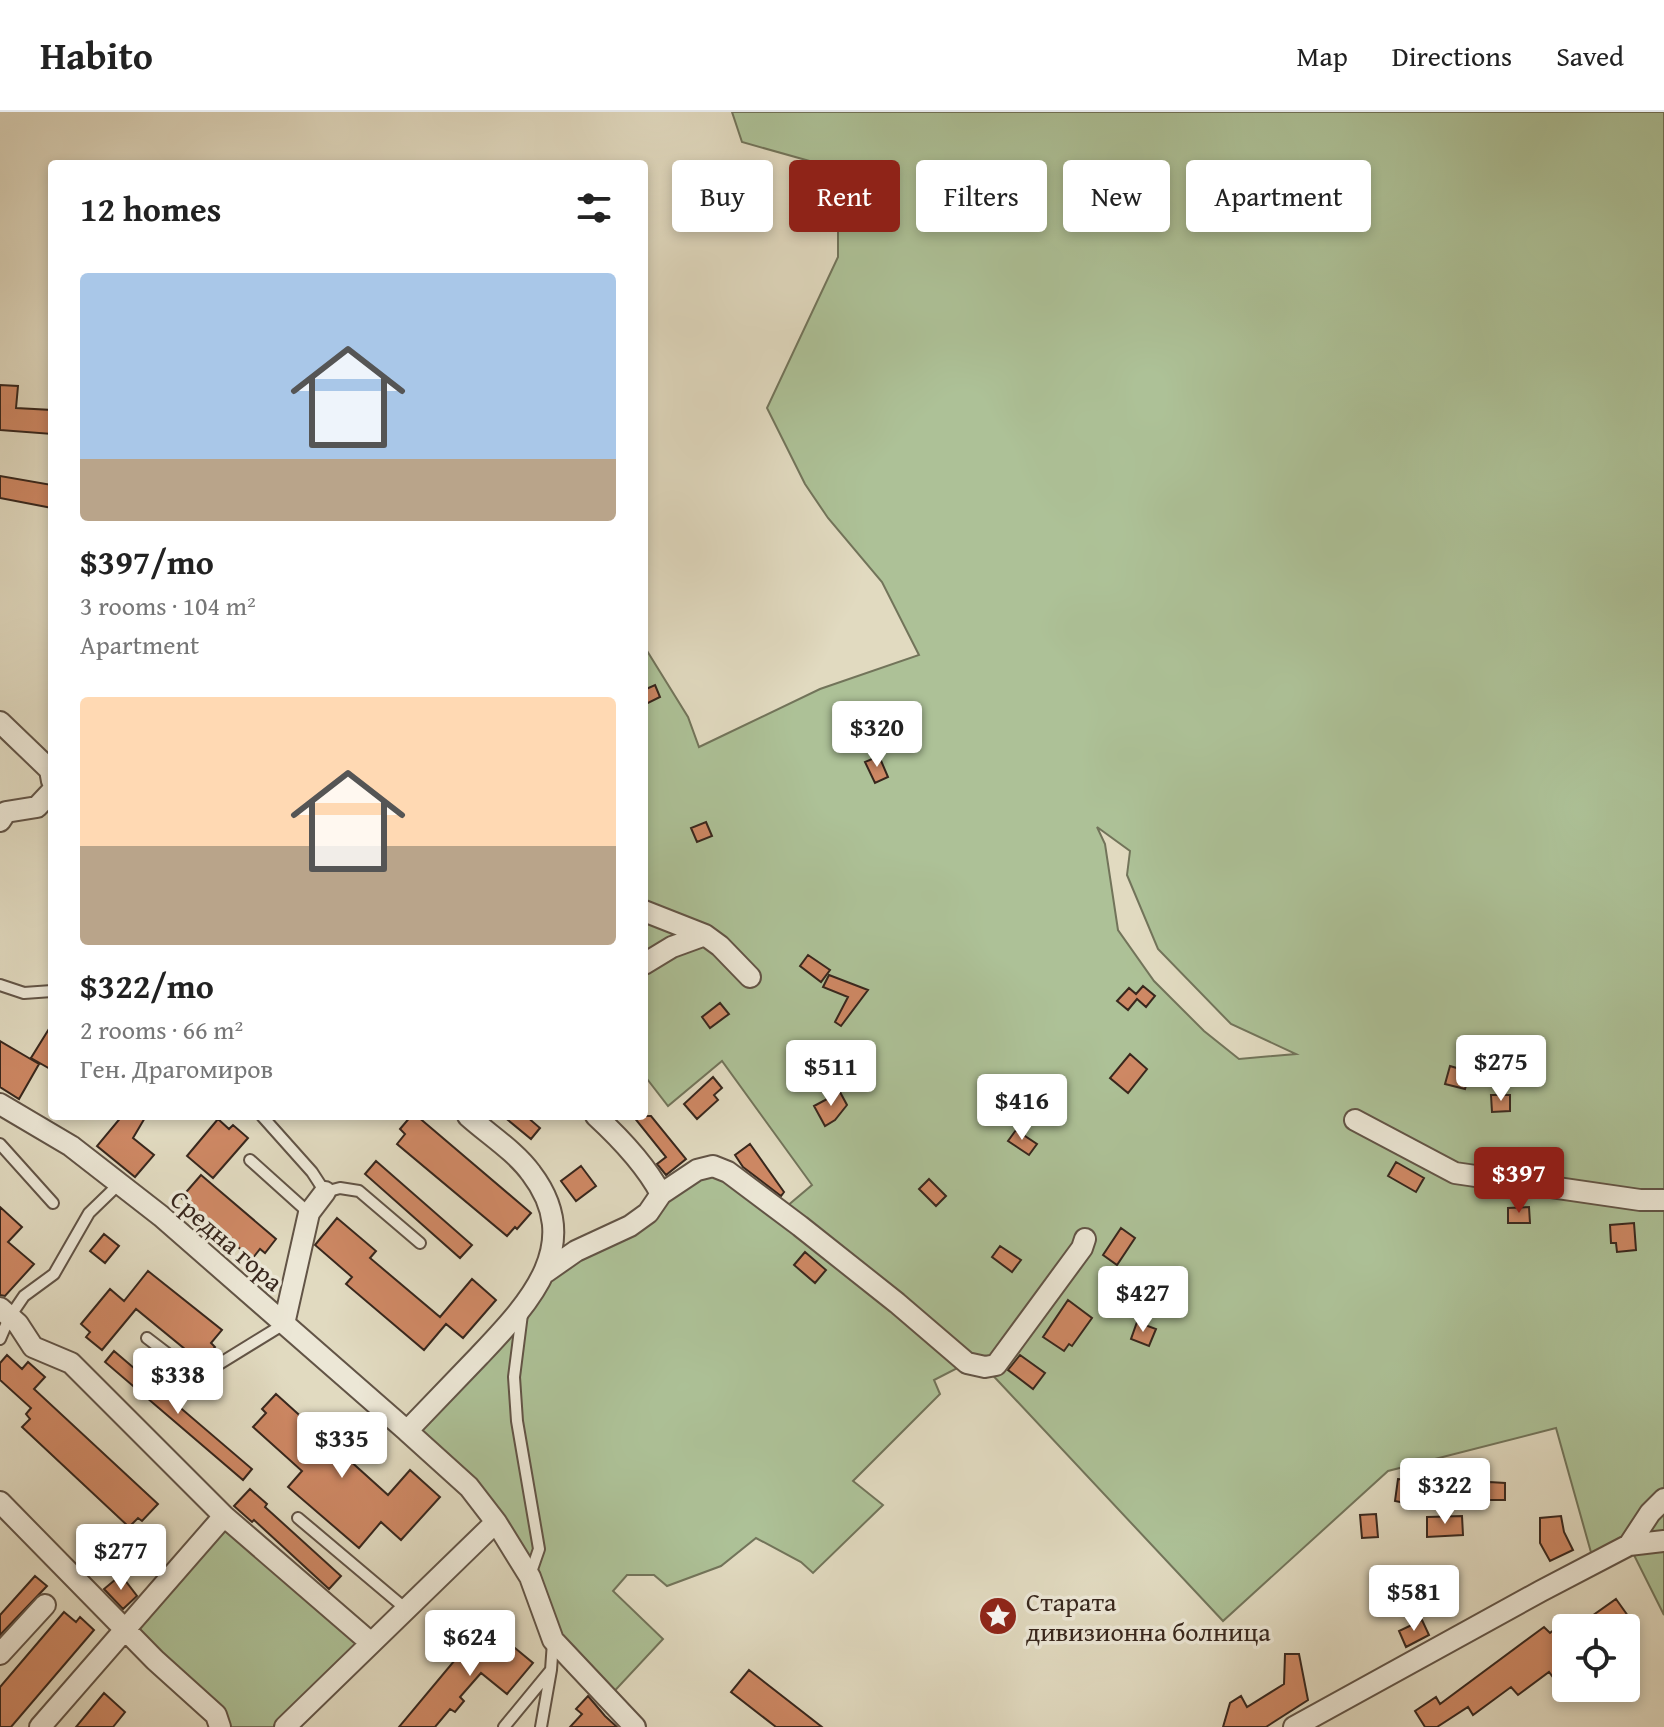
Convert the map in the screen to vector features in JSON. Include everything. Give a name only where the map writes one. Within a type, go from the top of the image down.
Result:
[{"type":"street","points":[[0,722],[48,768]]},
{"type":"street","points":[[2,811],[37,807],[48,795]]},
{"type":"street","points":[[648,913],[705,935],[750,977]]},
{"type":"street","points":[[648,962],[672,947],[705,935]]},
{"type":"street","name":"Средна гора","points":[[0,1104],[48,1123],[161,1216],[469,1487],[496,1522],[530,1577],[553,1640]]},
{"type":"street","points":[[407,1431],[523,1310],[546,1272],[553,1245],[552,1215],[530,1171],[473,1120]]},
{"type":"street","points":[[600,1120],[619,1137],[661,1194]]},
{"type":"street","points":[[1355,1120],[1455,1173],[1640,1200],[1664,1200]]},
{"type":"street","points":[[546,1272],[576,1251],[630,1226],[648,1213],[661,1194],[697,1170],[713,1166],[728,1172],[897,1303],[967,1363],[985,1367],[996,1365],[1082,1248],[1085,1239]]},
{"type":"street","points":[[284,1324],[309,1213],[325,1192]]},
{"type":"street","points":[[4,1313],[18,1324],[33,1347],[71,1363],[224,1516],[371,1643]]},
{"type":"street","points":[[1629,1545],[1650,1513],[1664,1499]]},
{"type":"street","points":[[0,1502],[125,1629],[216,1715],[220,1727]]},
{"type":"street","points":[[40,1727],[224,1516]]},
{"type":"street","points":[[285,1727],[496,1522]]},
{"type":"street","points":[[1294,1727],[1629,1545],[1664,1541]]},
{"type":"street","points":[[0,1654],[45,1605]]},
{"type":"street","points":[[553,1640],[635,1727]]},
{"type":"lane","points":[[0,985],[24,993],[48,991]]},
{"type":"lane","points":[[266,1120],[312,1172],[325,1192],[340,1188],[359,1191],[420,1243]]},
{"type":"lane","points":[[0,1144],[53,1203]]},
{"type":"lane","points":[[250,1160],[309,1213]]},
{"type":"lane","points":[[0,1339],[4,1313],[54,1274],[89,1213],[119,1184]]},
{"type":"lane","points":[[523,1310],[514,1377],[517,1421],[539,1549],[530,1577]]},
{"type":"lane","points":[[147,1338],[194,1374],[206,1372],[284,1324]]},
{"type":"lane","points":[[298,1518],[406,1609]]},
{"type":"lane","points":[[541,1727],[553,1640]]},
{"type":"lane","points":[[504,1727],[551,1670]]},
{"type":"green space","points":[[732,112],[1664,112],[1664,1615],[1629,1545],[1594,1563],[1556,1428],[1388,1471],[1223,1621],[985,1367],[967,1363],[934,1380],[940,1394],[853,1481],[883,1505],[813,1573],[801,1562],[756,1538],[721,1566],[667,1586],[654,1575],[627,1575],[613,1591],[663,1639],[608,1698],[560,1633],[496,1522],[407,1431],[546,1272],[713,1166],[780,1212],[812,1185],[722,1061],[668,1106],[648,1080],[648,652],[688,717],[699,747],[820,689],[919,655],[882,582],[828,518],[805,484],[767,408],[838,257],[838,232],[900,232],[900,160],[806,160],[742,142]],"holes":[[[1097,827],[1130,851],[1127,875],[1158,949],[1231,1024],[1296,1054],[1239,1059],[1204,1031],[1154,981],[1118,930],[1105,844]]]},
{"type":"green space","points":[[224,1516],[371,1643],[285,1727],[220,1727],[125,1629]]},
{"type":"building","points":[[0,385],[18,386],[16,408],[48,410],[48,434],[0,430]]},
{"type":"building","points":[[0,476],[48,484],[48,507],[0,498]]},
{"type":"building","points":[[655,685],[660,697],[648,703],[648,688]]},
{"type":"building","points":[[879,756],[888,777],[875,783],[865,762]]},
{"type":"building","points":[[706,822],[712,836],[697,842],[691,828]]},
{"type":"building","points":[[808,955],[830,970],[821,982],[800,966]]},
{"type":"building","points":[[829,975],[868,990],[841,1026],[835,1022],[848,997],[823,987]]},
{"type":"building","points":[[1143,986],[1155,996],[1146,1007],[1137,999],[1128,1010],[1117,1001],[1129,988],[1136,994]]},
{"type":"building","points":[[720,1003],[729,1014],[710,1028],[702,1017]]},
{"type":"building","points":[[48,1030],[48,1068],[31,1058]]},
{"type":"building","points":[[0,1041],[39,1064],[19,1099],[0,1087]]},
{"type":"building","points":[[1130,1054],[1147,1069],[1128,1093],[1110,1078]]},
{"type":"building","points":[[1450,1066],[1470,1072],[1465,1089],[1445,1084]]},
{"type":"building","points":[[713,1077],[722,1088],[714,1095],[718,1100],[697,1119],[684,1104]]},
{"type":"building","points":[[840,1092],[847,1105],[835,1120],[825,1126],[814,1106]]},
{"type":"building","points":[[1491,1095],[1510,1095],[1510,1111],[1492,1112]]},
{"type":"building","points":[[651,1116],[686,1159],[666,1175],[657,1164],[666,1157],[636,1120],[648,1120]]},
{"type":"building","points":[[119,1120],[144,1120],[133,1138],[154,1155],[135,1177],[97,1146]]},
{"type":"building","points":[[217,1120],[229,1129],[233,1125],[248,1138],[213,1178],[187,1156]]},
{"type":"building","points":[[408,1120],[422,1120],[531,1213],[507,1236],[397,1144],[405,1134],[400,1129]]},
{"type":"building","points":[[508,1120],[531,1120],[540,1128],[531,1139]]},
{"type":"building","points":[[1016,1130],[1037,1144],[1029,1155],[1008,1141]]},
{"type":"building","points":[[750,1144],[784,1192],[781,1196],[743,1167],[735,1155]]},
{"type":"building","points":[[376,1161],[472,1245],[460,1258],[365,1174]]},
{"type":"building","points":[[1396,1162],[1424,1178],[1416,1192],[1388,1176]]},
{"type":"building","points":[[581,1166],[596,1186],[576,1201],[561,1181]]},
{"type":"building","points":[[201,1175],[276,1239],[265,1253],[260,1249],[252,1259],[181,1198]]},
{"type":"building","points":[[929,1179],[946,1196],[936,1206],[919,1189]]},
{"type":"building","points":[[0,1207],[22,1227],[8,1242],[34,1264],[5,1296],[0,1295]]},
{"type":"building","points":[[1529,1207],[1530,1223],[1508,1223],[1508,1208]]},
{"type":"building","points":[[337,1218],[376,1251],[370,1258],[440,1317],[472,1279],[496,1300],[463,1338],[446,1324],[424,1350],[346,1284],[352,1277],[315,1245]]},
{"type":"building","points":[[1634,1223],[1636,1250],[1617,1252],[1616,1243],[1611,1243],[1610,1225]]},
{"type":"building","points":[[1121,1228],[1135,1238],[1117,1265],[1103,1255]]},
{"type":"building","points":[[104,1234],[119,1246],[105,1263],[90,1251]]},
{"type":"building","points":[[1000,1246],[1021,1260],[1012,1272],[992,1257]]},
{"type":"building","points":[[805,1252],[826,1270],[815,1283],[794,1265]]},
{"type":"building","points":[[148,1271],[222,1330],[211,1343],[215,1347],[202,1363],[136,1309],[102,1350],[86,1337],[90,1332],[81,1324],[110,1289],[124,1301]]},
{"type":"building","points":[[1068,1300],[1092,1318],[1072,1346],[1069,1344],[1064,1351],[1043,1337]]},
{"type":"building","points":[[1137,1322],[1156,1329],[1149,1346],[1131,1339]]},
{"type":"building","points":[[114,1351],[252,1469],[243,1480],[105,1362]]},
{"type":"building","points":[[7,1355],[22,1369],[28,1362],[45,1377],[34,1389],[158,1504],[142,1521],[138,1518],[129,1527],[22,1427],[30,1419],[26,1414],[31,1408],[0,1380],[0,1363]]},
{"type":"building","points":[[1020,1355],[1045,1373],[1033,1389],[1008,1370]]},
{"type":"building","points":[[276,1394],[388,1495],[410,1470],[440,1497],[401,1540],[381,1522],[359,1548],[288,1487],[302,1471],[253,1427],[266,1413],[262,1409]]},
{"type":"building","points":[[1398,1479],[1414,1481],[1410,1504],[1395,1501]]},
{"type":"building","points":[[1489,1482],[1505,1483],[1505,1500],[1489,1500]]},
{"type":"building","points":[[250,1489],[267,1504],[265,1507],[341,1576],[329,1589],[254,1520],[252,1522],[234,1506]]},
{"type":"building","points":[[1376,1514],[1378,1537],[1362,1538],[1360,1515]]},
{"type":"building","points":[[1462,1516],[1463,1535],[1427,1537],[1427,1517]]},
{"type":"building","points":[[1561,1516],[1564,1532],[1573,1550],[1550,1561],[1540,1543],[1540,1518]]},
{"type":"building","points":[[121,1575],[137,1596],[123,1609],[104,1589]]},
{"type":"building","points":[[35,1576],[47,1586],[0,1635],[0,1615]]},
{"type":"building","points":[[1616,1599],[1627,1614],[1595,1614]]},
{"type":"building","points":[[64,1612],[76,1622],[80,1617],[94,1630],[11,1727],[0,1727],[0,1687]]},
{"type":"building","points":[[1422,1620],[1429,1635],[1406,1647],[1399,1631]]},
{"type":"building","points":[[1544,1627],[1552,1631],[1552,1676],[1549,1672],[1518,1695],[1511,1687],[1473,1715],[1468,1707],[1437,1727],[1425,1727],[1415,1711],[1436,1697],[1440,1704]]},
{"type":"building","points":[[492,1629],[533,1663],[507,1694],[481,1673],[460,1697],[464,1701],[455,1712],[450,1709],[435,1727],[399,1727],[470,1642],[477,1648]]},
{"type":"building","points":[[1285,1654],[1299,1654],[1308,1700],[1266,1727],[1223,1727],[1230,1703],[1241,1696],[1247,1707],[1284,1684]]},
{"type":"building","points":[[749,1670],[822,1727],[776,1727],[731,1692]]},
{"type":"building","points":[[104,1693],[125,1712],[113,1727],[76,1727]]},
{"type":"building","points":[[588,1696],[617,1727],[570,1727],[582,1714],[576,1709]]},
{"type":"place","name":"Старата дивизионна болница","points":[[998,1616]]}]
